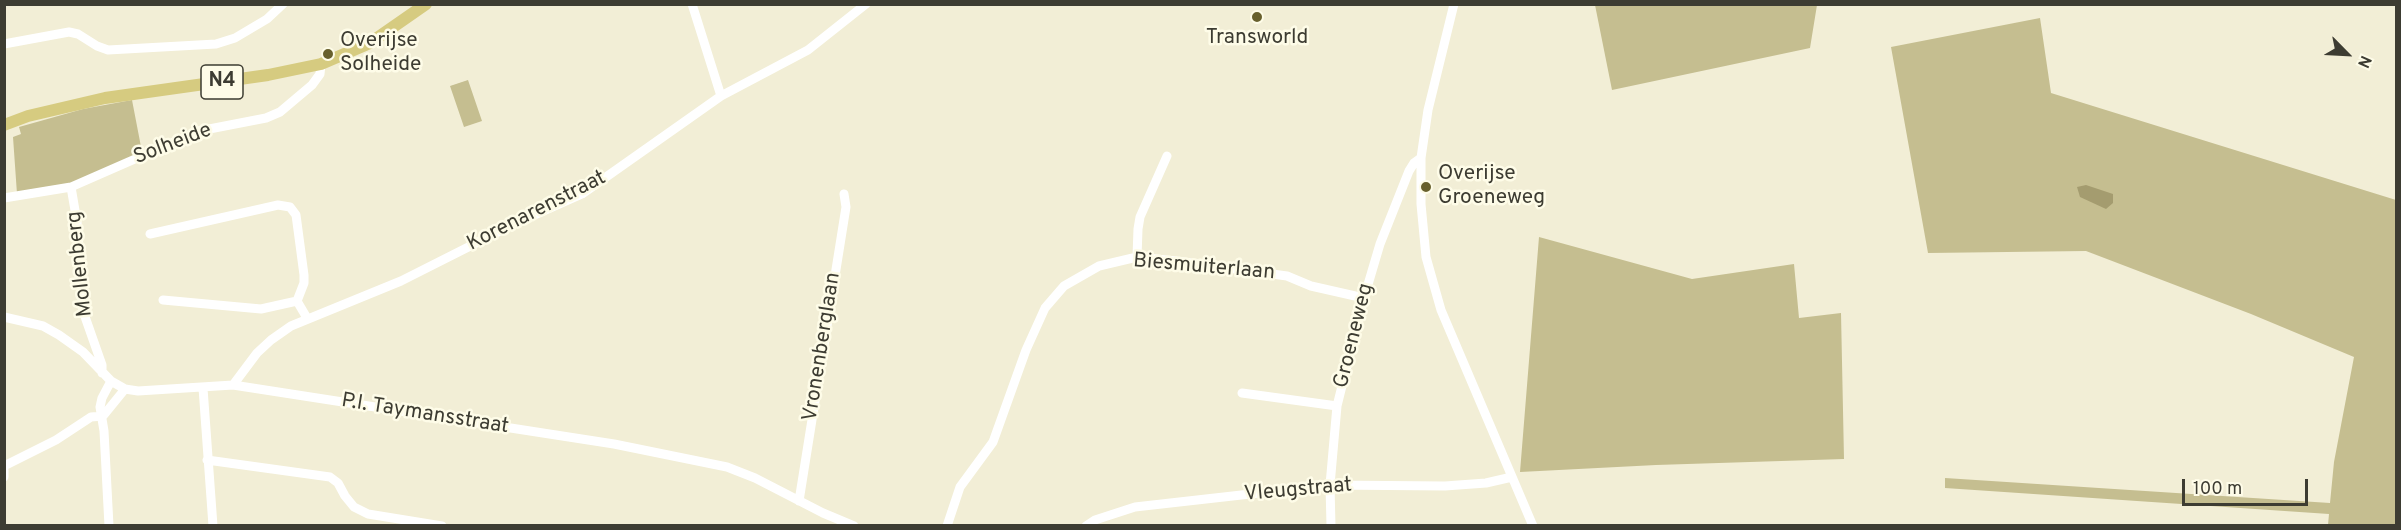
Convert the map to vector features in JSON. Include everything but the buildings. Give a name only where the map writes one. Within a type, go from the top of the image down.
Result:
[{"type":"main road","name":"N4","points":[[4,125],[28,116],[105,98],[268,75],[321,63],[370,43],[426,4]]},
{"type":"street","points":[[4,45],[69,32],[78,34],[108,50],[216,44],[235,38],[267,19],[283,4]]},
{"type":"street","points":[[692,4],[721,96]]},
{"type":"street","name":"Korenarenstraat","points":[[233,385],[257,353],[291,326],[401,281],[510,226],[582,194],[721,96],[807,50],[866,4]]},
{"type":"street","points":[[1454,4],[1428,110],[1421,158],[1421,204],[1426,257],[1441,310],[1533,525]]},
{"type":"street","name":"Solheide","points":[[4,198],[71,187],[199,131],[266,118],[280,112],[312,86],[320,74],[321,63]]},
{"type":"street","points":[[1137,257],[1140,217],[1167,156]]},
{"type":"street","name":"Groeneweg","points":[[1331,525],[1330,484],[1338,406],[1364,298],[1380,244],[1409,171],[1421,158]]},
{"type":"street","name":"Mollenberg","points":[[71,187],[77,222],[82,311],[102,365],[102,373]]},
{"type":"street","name":"Vronenberglaan","points":[[799,501],[846,207],[844,194]]},
{"type":"street","points":[[150,234],[278,205],[290,207],[296,215],[304,275],[304,283],[297,301]]},
{"type":"street","name":"Biesmuiterlaan","points":[[947,525],[960,487],[993,442],[1026,350],[1045,308],[1064,286],[1099,266],[1137,257],[1287,276],[1311,286],[1364,298]]},
{"type":"street","points":[[163,300],[261,309],[297,301]]},
{"type":"street","points":[[297,301],[307,318]]},
{"type":"street","name":"P.I. Taymansstraat","points":[[4,316],[43,326],[59,335],[83,352],[111,381],[125,389],[138,391],[233,385],[614,444],[727,467],[823,513],[854,525]]},
{"type":"street","points":[[109,525],[103,416],[100,407],[111,381]]},
{"type":"street","points":[[203,388],[213,525]]},
{"type":"street","points":[[4,477],[4,468],[56,440],[91,417],[103,416],[125,389]]},
{"type":"street","points":[[1242,393],[1338,406]]},
{"type":"street","points":[[207,460],[330,477],[338,483],[354,507],[368,514],[442,525]]},
{"type":"street","name":"Vleugstraat","points":[[1086,525],[1135,507],[1330,484],[1444,486],[1486,483],[1512,477]]},
{"type":"shaded area","points":[[1595,4],[1817,5],[1810,48],[1612,90]]},
{"type":"shaded area","points":[[2040,18],[2051,93],[2396,200],[2396,525],[2328,525],[2329,514],[1945,488],[1945,478],[2330,503],[2334,462],[2354,357],[2251,314],[2086,251],[1928,253],[1891,47]]},
{"type":"shaded area","points":[[468,80],[482,121],[464,127],[450,86]]},
{"type":"shaded area","points":[[132,100],[142,152],[70,185],[17,194],[13,137],[21,134],[19,127],[83,109]]},
{"type":"shaded area","points":[[2086,185],[2113,194],[2113,203],[2106,209],[2080,197],[2077,187]]},
{"type":"shaded area","points":[[1539,237],[1692,279],[1794,264],[1799,318],[1841,313],[1844,459],[1520,472]]},
{"type":"place","name":"Transworld","points":[[1257,17]]},
{"type":"place","name":"Overijse Solheide","points":[[328,54]]},
{"type":"place","name":"Overijse Groeneweg","points":[[1426,187]]}]
